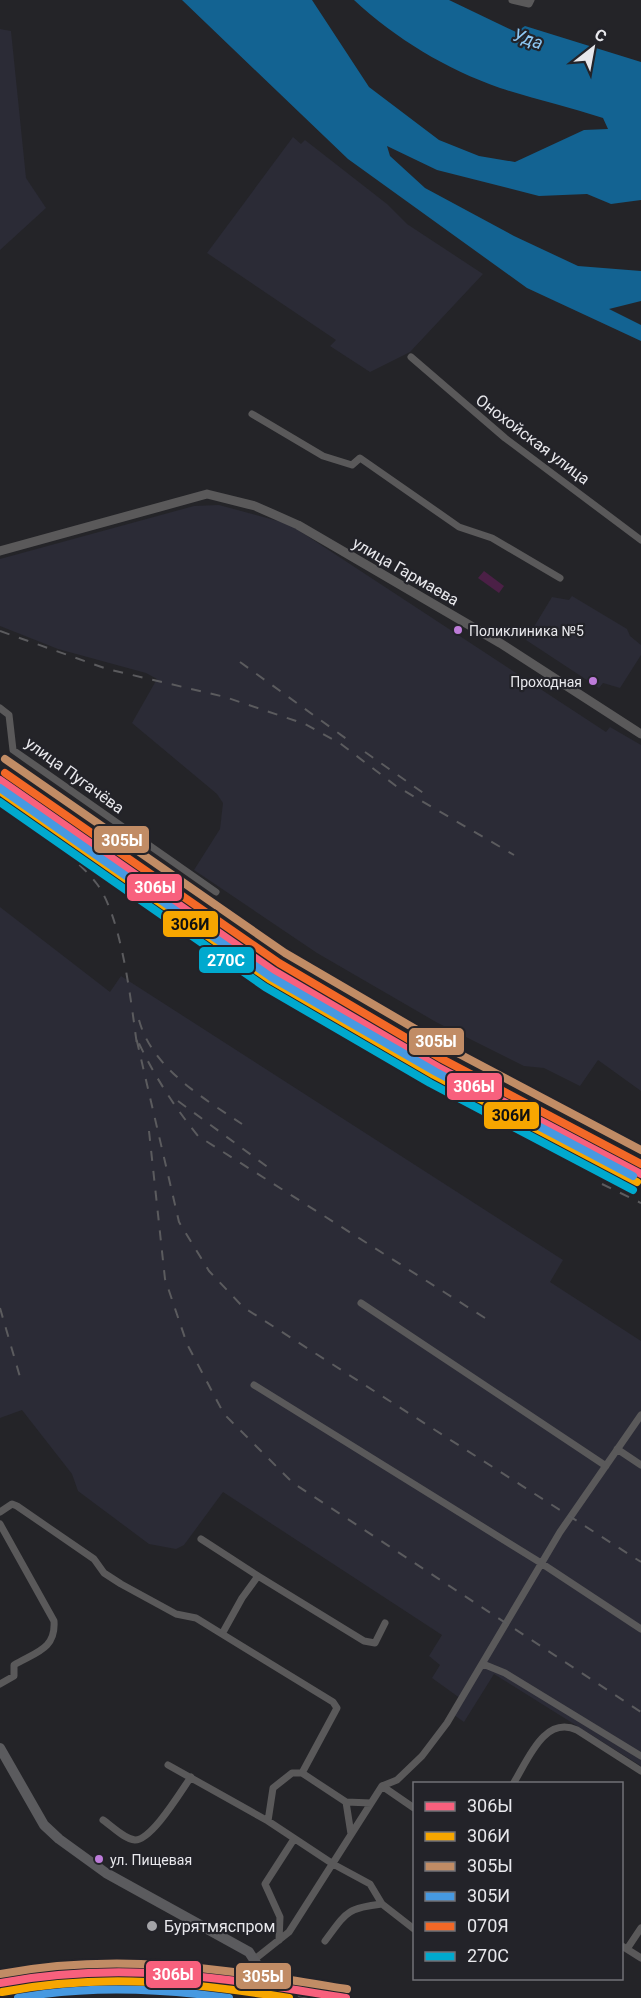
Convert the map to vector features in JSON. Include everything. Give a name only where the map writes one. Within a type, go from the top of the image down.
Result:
[{"type":"main road","points":[[0,1748],[44,1825],[59,1839],[106,1873],[249,1952],[258,1966],[256,1998]]},
{"type":"street","points":[[512,0],[529,4],[531,0]]},
{"type":"street","name":"Онохойская улица","points":[[411,357],[505,438],[641,540]]},
{"type":"street","points":[[252,414],[323,456],[352,465],[360,458],[459,527],[492,538],[560,578]]},
{"type":"street","name":"улица Гармаева","points":[[0,551],[207,494],[255,506],[298,525],[500,643],[641,734]]},
{"type":"street","name":"улица Пугачёва","points":[[0,708],[9,715],[13,750],[216,892]]},
{"type":"street","points":[[361,1303],[606,1466]]},
{"type":"street","points":[[254,1385],[541,1563],[641,1629]]},
{"type":"street","points":[[255,1959],[289,1932],[382,1786],[397,1780],[422,1756],[447,1723],[541,1563],[641,1415]]},
{"type":"street","points":[[617,1449],[641,1465]]},
{"type":"street","points":[[0,1512],[12,1504],[17,1506],[94,1559],[104,1573],[112,1578],[176,1614],[196,1618],[333,1702],[337,1708],[302,1773]]},
{"type":"street","points":[[0,1524],[54,1621],[55,1635],[50,1644],[14,1665],[14,1676],[0,1684]]},
{"type":"street","points":[[201,1539],[364,1641],[375,1643],[386,1623]]},
{"type":"street","points":[[222,1634],[242,1598],[258,1576]]},
{"type":"street","points":[[483,1664],[505,1673],[641,1756]]},
{"type":"street","points":[[514,1782],[537,1746],[549,1730],[557,1725],[567,1725],[577,1730],[641,1771]]},
{"type":"street","points":[[168,1765],[268,1821],[333,1864],[370,1884],[382,1904],[413,1928]]},
{"type":"street","points":[[268,1821],[273,1788],[292,1773],[302,1773],[346,1802],[371,1803]]},
{"type":"street","points":[[103,1820],[127,1837],[138,1840],[161,1820],[191,1777]]},
{"type":"street","points":[[382,1786],[413,1807]]},
{"type":"street","points":[[346,1802],[351,1834]]},
{"type":"street","points":[[279,1940],[280,1917],[265,1884],[294,1839]]},
{"type":"street","points":[[325,1941],[356,1907],[382,1904]]},
{"type":"street","points":[[641,1928],[624,1947],[641,1958]]},
{"type":"street","points":[[37,1998],[62,1992],[191,1993],[204,1998]]},
{"type":"shaded area","points":[[0,29],[11,31],[26,178],[46,208],[0,250]]},
{"type":"shaded area","points":[[293,137],[301,144],[305,140],[387,204],[407,224],[483,274],[410,352],[370,372],[330,346],[336,340],[207,253]]},
{"type":"shaded area","points":[[219,505],[289,524],[606,732],[610,727],[641,745],[641,1091],[598,1060],[580,1086],[544,1068],[524,1066],[436,1022],[317,953],[194,870],[220,829],[223,803],[217,794],[132,723],[157,679],[146,673],[58,649],[0,626],[0,559],[194,506]]},
{"type":"shaded area","points":[[484,571],[504,586],[499,593],[478,578]]},
{"type":"shaded area","points":[[572,596],[627,629],[630,636],[641,645],[641,655],[620,688],[603,683],[599,688],[526,640],[552,597],[569,600]]},
{"type":"shaded area","points":[[0,907],[110,992],[121,976],[563,1260],[550,1282],[641,1341],[641,1766],[494,1674],[464,1722],[454,1715],[464,1701],[432,1678],[440,1665],[429,1656],[442,1635],[223,1492],[184,1545],[176,1549],[149,1544],[78,1491],[72,1474],[22,1410],[0,1418]]},
{"type":"water","name":"Уда","points":[[182,0],[312,0],[369,87],[439,140],[479,156],[515,162],[584,130],[608,129],[603,118],[500,88],[460,72],[404,40],[354,0],[449,0],[516,32],[525,26],[641,62],[641,200],[611,204],[587,194],[539,196],[437,170],[387,146],[390,156],[425,188],[514,236],[578,266],[641,271],[641,301],[609,309],[641,325],[641,341],[527,288],[348,159]]},
{"type":"railway","points":[[0,631],[107,669],[225,697],[305,724],[341,744],[396,786],[514,855]]},
{"type":"railway","points":[[240,662],[348,740]]},
{"type":"railway","points":[[365,752],[429,797]]},
{"type":"railway","points":[[0,773],[278,965],[441,1062],[600,1145]]},
{"type":"railway","points":[[0,786],[271,977],[362,1032],[641,1180]]},
{"type":"railway","points":[[65,851],[97,884],[113,917],[124,961],[137,1045]]},
{"type":"railway","points":[[139,1020],[155,1053],[167,1067],[211,1104],[242,1124]]},
{"type":"railway","points":[[485,1318],[198,1136],[164,1089],[136,1037],[179,1222],[209,1271],[243,1307],[641,1562]]},
{"type":"railway","points":[[178,1101],[273,1171]]},
{"type":"railway","points":[[149,1131],[165,1279],[187,1344],[224,1414],[293,1483],[641,1712]]},
{"type":"railway","points":[[602,1184],[641,1203]]},
{"type":"railway","points":[[0,1308],[20,1377]]},
{"type":"railway","points":[[0,1990],[78,1978],[117,1977],[233,1986],[311,1998]]},
{"type":"transit line","name":"305Ы","points":[[5,759],[285,953],[448,1048],[641,1150]]},
{"type":"transit line","name":"070Я","points":[[5,773],[279,963],[442,1059],[641,1164]]},
{"type":"transit line","name":"306Ы","points":[[0,780],[274,971],[438,1067],[641,1174]]},
{"type":"transit line","name":"305И","points":[[0,788],[271,977],[436,1072],[633,1176]]},
{"type":"transit line","name":"306И","points":[[0,791],[269,979],[434,1075],[637,1182]]},
{"type":"transit line","name":"270С","points":[[0,802],[265,987],[430,1083],[633,1190]]},
{"type":"transit line","name":"305Ы","points":[[0,1974],[45,1967],[132,1964],[217,1970],[347,1989]]},
{"type":"transit line","name":"306Ы","points":[[0,1983],[45,1976],[131,1972],[215,1978],[346,1998]]},
{"type":"transit line","name":"306И","points":[[2,1992],[39,1986],[110,1981],[181,1984],[289,1998]]},
{"type":"transit line","name":"305И","points":[[18,1998],[71,1991],[124,1989],[229,1998]]},
{"type":"place","name":"Поликлиника №5","points":[[458,630]]},
{"type":"place","name":"Проходная","points":[[593,681]]},
{"type":"place","name":"ул. Пищевая","points":[[99,1859]]},
{"type":"place","name":"Бурятмяспром","points":[[152,1926]]}]
